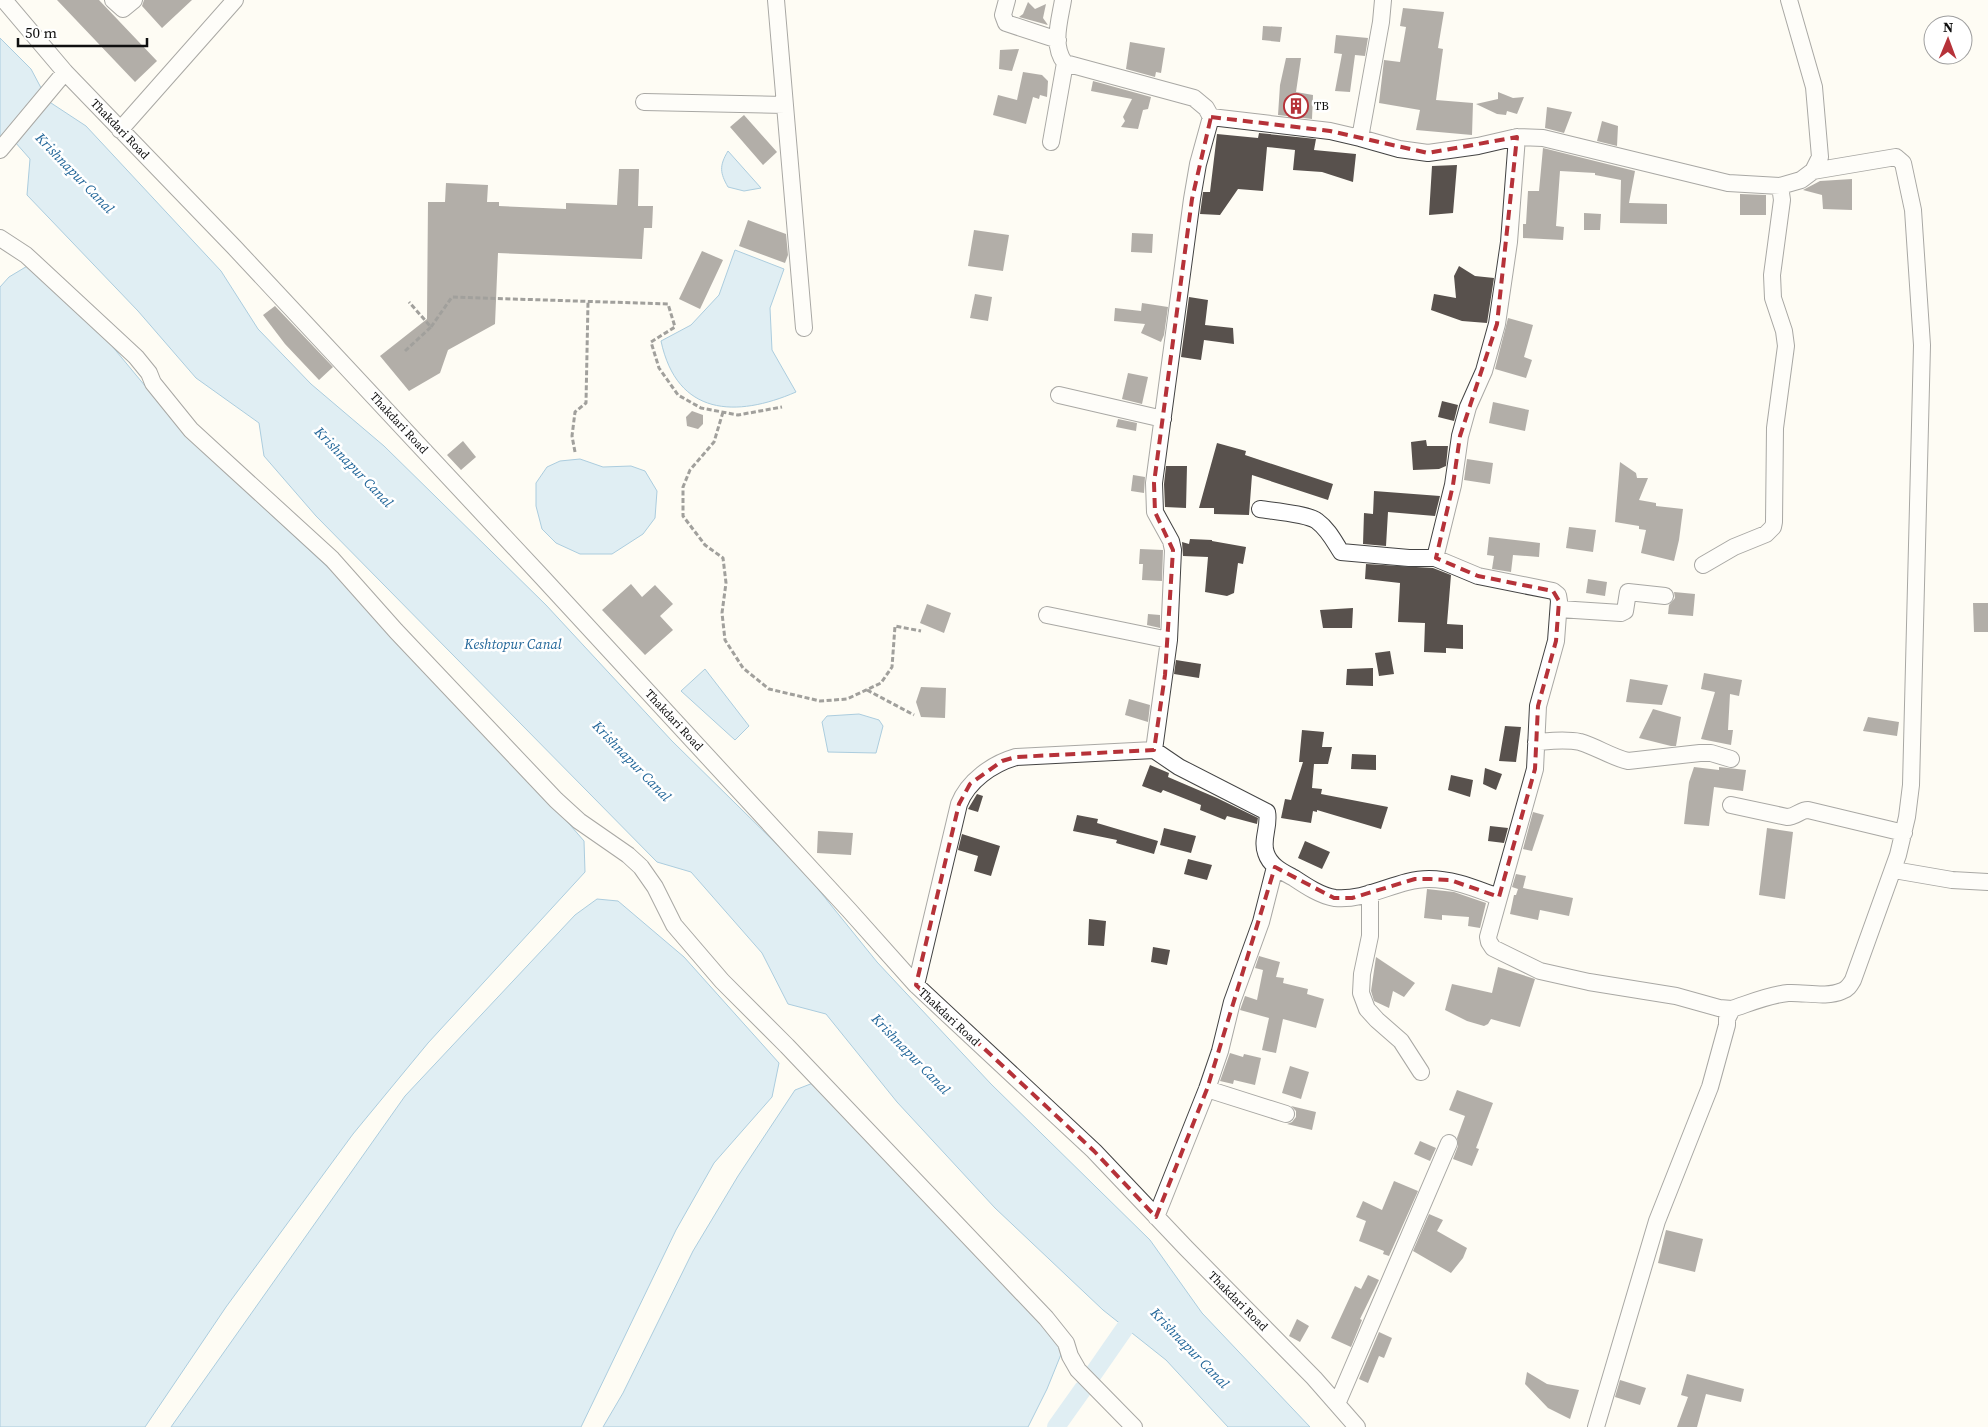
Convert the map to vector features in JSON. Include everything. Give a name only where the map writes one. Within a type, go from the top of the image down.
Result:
[{"type":"street","name":"Thakdari Road","points":[[4,0],[65,72],[241,254],[549,584],[916,985],[1094,1151],[1314,1378],[1357,1427]]},
{"type":"street","points":[[113,0],[123,9],[134,0]]},
{"type":"street","points":[[120,130],[235,0]]},
{"type":"street","points":[[776,0],[804,328]]},
{"type":"street","points":[[1007,0],[1003,15],[1006,23],[1058,40]]},
{"type":"street","points":[[1063,0],[1058,40],[1060,57],[1065,63],[1194,98],[1206,108],[1211,116],[1198,164],[1192,199],[1155,475],[1155,512],[1171,541],[1173,550],[1169,640],[1154,750]]},
{"type":"street","points":[[1360,138],[1381,22],[1383,0]]},
{"type":"street","points":[[1211,116],[1330,131],[1399,149],[1428,153],[1478,146],[1517,137],[1543,138],[1728,182],[1780,186],[1801,180],[1813,171],[1820,157],[1814,87],[1789,0]]},
{"type":"street","points":[[1051,142],[1065,63]]},
{"type":"street","points":[[0,150],[65,72]]},
{"type":"street","points":[[644,102],[785,105]]},
{"type":"street","points":[[1435,558],[1453,485],[1460,436],[1468,406],[1484,371],[1497,324],[1509,242],[1517,137]]},
{"type":"street","points":[[1260,510],[1283,512],[1316,519],[1327,531],[1341,552],[1408,558],[1435,558],[1478,576],[1553,591],[1558,595],[1559,610],[1556,641],[1538,706],[1535,768],[1531,788],[1488,937],[1493,948],[1540,971],[1589,982],[1676,996],[1719,1008],[1732,1009],[1772,996],[1789,993],[1826,994],[1842,992],[1848,988],[1853,980],[1894,870],[1904,833],[1911,785],[1922,345],[1912,210],[1904,163],[1896,157],[1813,171]]},
{"type":"street","points":[[1703,565],[1734,547],[1766,534],[1773,527],[1775,428],[1786,346],[1784,331],[1774,298],[1772,275],[1782,200],[1780,186]]},
{"type":"street","points":[[0,238],[33,261],[136,357],[191,430],[332,559],[396,631],[556,800],[579,822],[628,855],[641,867],[674,925],[690,946],[722,982],[794,1053],[1046,1318],[1066,1344],[1078,1370],[1132,1426]]},
{"type":"street","points":[[1060,395],[1163,419]]},
{"type":"street","points":[[1559,610],[1621,613],[1625,611],[1628,592],[1664,596]]},
{"type":"street","points":[[1047,615],[1169,640]]},
{"type":"street","points":[[1536,742],[1559,740],[1582,743],[1628,761],[1700,753],[1711,753],[1731,759]]},
{"type":"street","points":[[916,985],[963,794],[970,784],[1002,761],[1016,757],[1154,750],[1178,768],[1267,812],[1269,819],[1265,847],[1269,859],[1275,867],[1315,891],[1334,898],[1352,898],[1415,879],[1450,880],[1499,896]]},
{"type":"street","points":[[1731,806],[1787,817],[1808,810],[1904,833]]},
{"type":"street","points":[[1156,1217],[1207,1089],[1220,1051],[1235,993],[1261,922],[1275,867]]},
{"type":"street","points":[[1894,870],[1952,880],[1988,882]]},
{"type":"street","points":[[1370,892],[1370,936],[1362,974],[1361,994],[1367,1009],[1401,1041],[1421,1072]]},
{"type":"street","points":[[1596,1427],[1657,1221],[1710,1087],[1727,1019],[1732,1009]]},
{"type":"street","points":[[1207,1089],[1286,1114]]},
{"type":"street","points":[[1337,1404],[1449,1143]]},
{"type":"path","points":[[405,351],[431,328],[452,298],[668,304],[675,327],[651,342],[659,368],[678,395],[701,408],[738,415],[782,408]]},
{"type":"path","points":[[409,302],[431,328]]},
{"type":"path","points":[[575,452],[572,436],[575,412],[586,403],[588,302]]},
{"type":"path","points":[[724,412],[714,442],[690,470],[683,487],[683,516],[705,545],[722,558],[726,583],[722,613],[725,640],[743,668],[770,689],[820,701],[847,699],[881,683],[892,667],[895,626],[921,631]]},
{"type":"path","points":[[866,690],[914,715]]},
{"type":"highlighted area","points":[[1211,117],[1330,131],[1428,153],[1517,137],[1497,324],[1460,436],[1453,485],[1436,558],[1478,576],[1553,591],[1559,601],[1556,641],[1538,706],[1535,769],[1499,897],[1450,880],[1415,879],[1352,898],[1334,898],[1275,867],[1207,1089],[1156,1217],[1094,1151],[916,985],[959,804],[970,784],[1002,761],[1016,757],[1154,750],[1165,675],[1173,550],[1155,512],[1154,483],[1192,199]]},
{"type":"water","name":"Keshtopur Canal","points":[[0,38],[31,69],[48,101],[86,126],[221,271],[258,329],[311,384],[384,446],[546,605],[672,741],[801,868],[877,962],[991,1084],[1150,1240],[1202,1313],[1310,1427],[1228,1427],[1166,1360],[1103,1310],[995,1208],[897,1102],[826,1014],[788,1004],[762,953],[691,872],[657,862],[316,516],[264,456],[259,423],[196,378],[138,311],[27,195],[30,159],[15,142],[0,142]]},
{"type":"water","points":[[728,151],[761,188],[744,191],[728,187],[723,178],[722,165]]},
{"type":"water","points":[[735,250],[784,269],[770,308],[772,350],[796,392],[752,406],[731,407],[712,404],[695,397],[680,384],[669,366],[661,341],[691,325],[719,295]]},
{"type":"water","points":[[29,265],[88,317],[160,404],[254,499],[360,597],[584,841],[585,872],[428,1043],[353,1134],[226,1307],[145,1427],[0,1427],[0,287],[9,277]]},
{"type":"water","points":[[580,459],[603,467],[631,466],[645,471],[657,491],[655,518],[643,534],[612,554],[580,554],[556,543],[542,529],[536,506],[536,483],[547,467],[560,461]]},
{"type":"water","points":[[705,669],[749,726],[735,740],[681,691]]},
{"type":"water","points":[[859,714],[879,720],[883,726],[876,753],[828,752],[822,722],[827,716]]},
{"type":"water","points":[[597,899],[618,901],[684,957],[779,1063],[772,1097],[714,1163],[676,1230],[581,1427],[171,1427],[405,1096],[575,915]]},
{"type":"water","points":[[813,1083],[1064,1347],[1047,1389],[1028,1427],[603,1427],[623,1393],[693,1251],[738,1176],[795,1090]]},
{"type":"building","points":[[57,0],[99,0],[157,61],[135,82]]},
{"type":"building","points":[[144,0],[192,0],[162,28],[142,6]]},
{"type":"building","points":[[1028,2],[1035,9],[1046,4],[1043,18],[1048,25],[1019,17],[1023,14]]},
{"type":"building","points":[[1403,8],[1444,12],[1438,48],[1443,49],[1436,100],[1473,103],[1472,135],[1416,130],[1420,110],[1379,103],[1384,60],[1400,62],[1406,27],[1400,26]]},
{"type":"building","points":[[1263,26],[1282,27],[1280,42],[1262,40]]},
{"type":"building","points":[[1336,35],[1368,38],[1365,56],[1355,55],[1350,92],[1335,91],[1342,54],[1334,53]]},
{"type":"building","points":[[1130,42],[1165,48],[1161,73],[1156,72],[1155,77],[1126,69]]},
{"type":"building","points":[[1019,49],[1012,71],[999,69],[1000,50]]},
{"type":"building","name":"TB","points":[[1286,58],[1301,58],[1296,92],[1313,95],[1312,119],[1278,115],[1280,85]]},
{"type":"building","points":[[1023,72],[1042,75],[1048,81],[1047,97],[1040,95],[1039,99],[1033,97],[1026,124],[993,115],[998,95],[1017,100]]},
{"type":"building","points":[[1093,81],[1151,97],[1148,109],[1143,110],[1138,129],[1121,127],[1125,121],[1123,117],[1132,99],[1091,91]]},
{"type":"building","points":[[1498,92],[1513,98],[1524,97],[1517,114],[1507,111],[1506,115],[1497,114],[1476,104],[1498,99]]},
{"type":"building","points":[[1547,107],[1572,112],[1564,133],[1545,128]]},
{"type":"building","points":[[744,115],[777,152],[763,165],[730,127]]},
{"type":"building","points":[[1602,121],[1618,126],[1617,146],[1597,141]]},
{"type":"building","points":[[1259,133],[1316,139],[1314,150],[1356,154],[1353,182],[1322,172],[1293,170],[1295,150],[1267,147],[1263,191],[1238,189],[1220,215],[1200,214],[1203,192],[1210,192],[1217,134],[1258,138]]},
{"type":"building","points":[[1543,148],[1635,171],[1629,203],[1667,204],[1667,224],[1620,223],[1621,180],[1595,175],[1595,173],[1560,171],[1556,226],[1564,227],[1563,240],[1523,238],[1523,224],[1526,224],[1528,191],[1539,191]]},
{"type":"building","points":[[1457,165],[1453,213],[1429,215],[1432,166]]},
{"type":"building","points":[[619,169],[639,169],[638,206],[653,206],[652,228],[644,228],[642,259],[498,253],[495,324],[448,350],[440,373],[409,391],[380,356],[427,319],[428,202],[445,202],[446,183],[488,185],[487,202],[499,202],[499,206],[566,209],[566,203],[617,205]]},
{"type":"building","points":[[1852,179],[1852,210],[1823,209],[1822,195],[1803,190],[1820,181]]},
{"type":"building","points":[[1740,194],[1766,195],[1766,215],[1740,215]]},
{"type":"building","points":[[1584,213],[1601,214],[1600,230],[1584,230]]},
{"type":"building","points":[[748,220],[786,234],[788,255],[785,263],[739,246]]},
{"type":"building","points":[[974,230],[1009,235],[1003,271],[968,266]]},
{"type":"building","points":[[1132,233],[1153,234],[1152,253],[1131,252]]},
{"type":"building","points":[[702,251],[723,260],[700,309],[679,299]]},
{"type":"building","points":[[1459,266],[1475,276],[1494,278],[1487,323],[1462,321],[1431,310],[1434,294],[1456,298],[1454,276]]},
{"type":"building","points":[[975,294],[992,297],[988,321],[970,318]]},
{"type":"building","points":[[1189,297],[1208,300],[1205,325],[1233,328],[1234,344],[1204,340],[1201,360],[1181,357]]},
{"type":"building","points":[[1142,303],[1168,307],[1164,335],[1161,342],[1141,333],[1145,324],[1114,321],[1115,308],[1141,311]]},
{"type":"building","points":[[275,306],[333,367],[319,380],[285,344],[263,315]]},
{"type":"building","points":[[1508,318],[1533,325],[1524,357],[1532,360],[1526,378],[1495,369]]},
{"type":"building","points":[[1128,373],[1148,377],[1142,404],[1122,399]]},
{"type":"building","points":[[1442,401],[1458,405],[1454,421],[1438,417]]},
{"type":"building","points":[[1493,402],[1529,410],[1525,431],[1489,423]]},
{"type":"building","points":[[692,411],[703,415],[703,424],[698,429],[687,426],[686,417]]},
{"type":"building","points":[[1118,419],[1137,423],[1136,431],[1116,427]]},
{"type":"building","points":[[1426,440],[1427,446],[1448,446],[1446,466],[1439,469],[1413,470],[1411,442]]},
{"type":"building","points":[[463,441],[476,457],[461,470],[447,455]]},
{"type":"building","points":[[1217,443],[1246,451],[1245,455],[1333,484],[1328,500],[1252,475],[1249,515],[1214,514],[1214,508],[1199,508]]},
{"type":"building","points":[[1467,459],[1493,463],[1490,484],[1464,480]]},
{"type":"building","points":[[1620,462],[1636,473],[1637,478],[1648,478],[1639,500],[1656,503],[1656,506],[1683,509],[1674,561],[1641,553],[1646,530],[1639,529],[1639,526],[1615,522]]},
{"type":"building","points":[[1166,466],[1187,466],[1186,508],[1165,507],[1164,484]]},
{"type":"building","points":[[1133,475],[1145,477],[1144,493],[1131,491]]},
{"type":"building","points":[[1374,491],[1440,496],[1435,516],[1388,512],[1386,546],[1363,544],[1364,513],[1373,514]]},
{"type":"building","points":[[1569,527],[1596,530],[1593,552],[1566,548]]},
{"type":"building","points":[[1489,537],[1540,543],[1539,557],[1513,555],[1511,572],[1492,569],[1494,556],[1487,555]]},
{"type":"building","points":[[1190,539],[1212,540],[1246,547],[1243,564],[1238,563],[1234,593],[1227,596],[1205,592],[1208,557],[1183,556],[1182,542],[1189,544]]},
{"type":"building","points":[[1140,549],[1163,550],[1162,581],[1142,580],[1143,564],[1139,564]]},
{"type":"building","points":[[1366,564],[1433,568],[1451,575],[1447,624],[1463,625],[1463,649],[1446,648],[1446,653],[1424,652],[1425,623],[1398,622],[1400,583],[1365,579]]},
{"type":"building","points":[[1588,579],[1607,582],[1605,596],[1586,593]]},
{"type":"building","points":[[631,584],[642,597],[655,585],[673,604],[660,616],[673,630],[645,655],[602,610]]},
{"type":"building","points":[[1674,592],[1695,594],[1693,616],[1668,614],[1669,605],[1675,598]]},
{"type":"building","points":[[1973,603],[1988,603],[1988,632],[1974,632]]},
{"type":"building","points":[[927,604],[951,613],[944,633],[920,623]]},
{"type":"building","points":[[1353,608],[1352,628],[1323,628],[1320,610]]},
{"type":"building","points":[[1148,614],[1160,615],[1160,628],[1147,625]]},
{"type":"building","points":[[1390,651],[1394,674],[1379,676],[1375,653]]},
{"type":"building","points":[[1176,660],[1201,664],[1199,678],[1174,674]]},
{"type":"building","points":[[1373,668],[1373,686],[1346,685],[1347,669]]},
{"type":"building","points":[[1704,673],[1742,680],[1739,696],[1730,694],[1728,730],[1733,730],[1731,745],[1701,739],[1715,692],[1701,689]]},
{"type":"building","points":[[1630,679],[1668,685],[1662,705],[1626,702]]},
{"type":"building","points":[[921,687],[946,688],[945,718],[921,717],[916,702]]},
{"type":"building","points":[[1129,699],[1150,705],[1148,722],[1125,715]]},
{"type":"building","points":[[1653,709],[1681,717],[1676,746],[1639,738]]},
{"type":"building","points":[[1868,717],[1899,722],[1897,736],[1863,731]]},
{"type":"building","points":[[1505,726],[1521,727],[1516,762],[1499,761]]},
{"type":"building","points":[[1302,730],[1324,732],[1322,747],[1332,747],[1328,764],[1314,764],[1312,788],[1322,789],[1321,794],[1388,807],[1381,829],[1317,810],[1317,812],[1313,811],[1311,823],[1281,818],[1285,799],[1291,800],[1303,762],[1299,762]]},
{"type":"building","points":[[1352,754],[1376,755],[1376,770],[1351,769]]},
{"type":"building","points":[[1150,765],[1169,773],[1168,777],[1258,818],[1257,824],[1227,816],[1225,820],[1200,810],[1201,805],[1163,790],[1161,793],[1142,786]]},
{"type":"building","points":[[1694,767],[1719,770],[1719,767],[1746,770],[1743,791],[1714,787],[1709,826],[1684,824],[1689,782]]},
{"type":"building","points":[[1485,768],[1502,774],[1496,790],[1483,784]]},
{"type":"building","points":[[1451,775],[1473,780],[1470,797],[1448,790]]},
{"type":"building","points":[[977,794],[983,796],[978,812],[968,809]]},
{"type":"building","points":[[1533,812],[1544,815],[1532,851],[1523,849]]},
{"type":"building","points":[[1077,815],[1098,819],[1097,823],[1158,841],[1154,854],[1116,843],[1117,840],[1073,831]]},
{"type":"building","points":[[1490,826],[1508,828],[1504,843],[1488,841]]},
{"type":"building","points":[[1164,828],[1196,836],[1191,853],[1160,845]]},
{"type":"building","points":[[1767,828],[1793,832],[1785,899],[1759,895]]},
{"type":"building","points":[[818,831],[853,833],[851,855],[817,853]]},
{"type":"building","points":[[962,834],[1000,846],[991,876],[974,871],[978,856],[958,850]]},
{"type":"building","points":[[1305,841],[1330,852],[1322,869],[1298,858]]},
{"type":"building","points":[[1188,859],[1212,865],[1207,880],[1184,874]]},
{"type":"building","points":[[1516,874],[1526,876],[1523,888],[1573,898],[1569,916],[1540,910],[1538,920],[1510,914],[1514,895],[1516,895],[1518,889],[1512,887]]},
{"type":"building","points":[[1427,889],[1454,892],[1486,903],[1480,928],[1468,926],[1469,917],[1442,915],[1442,920],[1424,918]]},
{"type":"building","points":[[1089,919],[1106,921],[1104,946],[1088,945]]},
{"type":"building","points":[[1153,947],[1170,950],[1167,965],[1151,962]]},
{"type":"building","points":[[1259,956],[1280,962],[1276,977],[1284,978],[1283,983],[1308,989],[1307,994],[1324,999],[1316,1028],[1283,1019],[1276,1053],[1262,1050],[1269,1018],[1240,1010],[1245,996],[1257,1000],[1263,970],[1255,968]]},
{"type":"building","points":[[1376,957],[1415,983],[1404,997],[1393,991],[1389,1008],[1374,1001],[1371,991]]},
{"type":"building","points":[[1498,967],[1535,979],[1520,1027],[1491,1019],[1484,1026],[1467,1021],[1445,1010],[1452,984],[1492,993]]},
{"type":"building","points":[[1230,1053],[1243,1057],[1244,1054],[1261,1058],[1255,1085],[1234,1080],[1233,1084],[1220,1081]]},
{"type":"building","points":[[1290,1066],[1309,1072],[1301,1099],[1282,1093]]},
{"type":"building","points":[[1457,1090],[1493,1103],[1476,1148],[1479,1149],[1472,1166],[1453,1159],[1458,1146],[1457,1138],[1465,1116],[1449,1110]]},
{"type":"building","points":[[1291,1106],[1316,1112],[1312,1130],[1287,1124],[1296,1117],[1296,1111]]},
{"type":"building","points":[[1420,1141],[1436,1148],[1430,1161],[1414,1154]]},
{"type":"building","points":[[1394,1181],[1418,1191],[1389,1256],[1383,1254],[1384,1251],[1359,1241],[1366,1221],[1356,1217],[1363,1201],[1382,1210]]},
{"type":"building","points":[[1429,1214],[1443,1220],[1437,1231],[1467,1248],[1463,1258],[1451,1273],[1413,1251]]},
{"type":"building","points":[[1666,1230],[1703,1239],[1695,1272],[1658,1263]]},
{"type":"building","points":[[1368,1275],[1379,1280],[1360,1319],[1362,1320],[1351,1347],[1331,1338],[1355,1286],[1361,1289]]},
{"type":"building","points":[[1297,1319],[1309,1326],[1300,1342],[1289,1336]]},
{"type":"building","points":[[1379,1332],[1392,1338],[1384,1358],[1379,1356],[1368,1383],[1359,1379]]},
{"type":"building","points":[[1527,1372],[1547,1384],[1579,1390],[1570,1419],[1548,1408],[1525,1384]]},
{"type":"building","points":[[1687,1374],[1744,1389],[1741,1402],[1706,1394],[1697,1427],[1677,1427],[1688,1397],[1681,1395]]},
{"type":"building","points":[[1620,1380],[1646,1388],[1640,1405],[1615,1397]]},
{"type":"waterway","points":[[1091,1377],[1125,1328]]},
{"type":"waterway","points":[[1056,1427],[1083,1389]]},
{"type":"place","name":"TB","points":[[1296,106]]},
{"type":"water label","name":"Krishnapur Canal","points":[[75,173]]},
{"type":"water label","name":"Krishnapur Canal","points":[[354,467]]},
{"type":"water label","name":"Krishnapur Canal","points":[[632,761]]},
{"type":"water label","name":"Krishnapur Canal","points":[[911,1054]]},
{"type":"water label","name":"Krishnapur Canal","points":[[1190,1348]]}]
